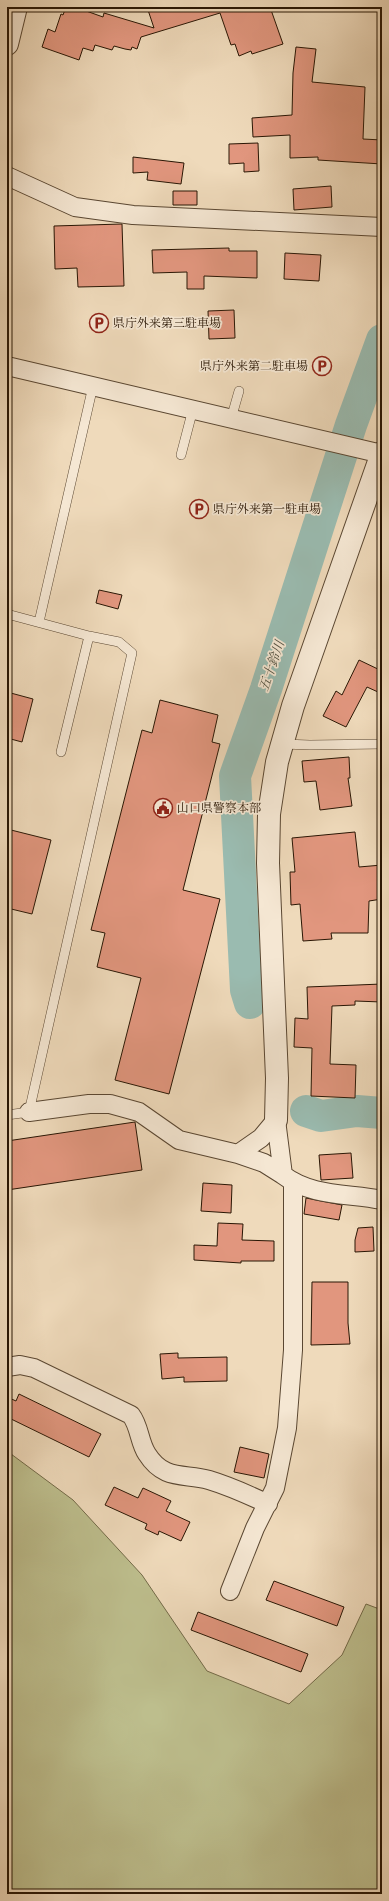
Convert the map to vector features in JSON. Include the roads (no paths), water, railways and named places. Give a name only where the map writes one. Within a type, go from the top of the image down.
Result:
[{"type":"street","points":[[7,44],[16,7]]},
{"type":"street","points":[[7,176],[50,197],[75,207],[133,215],[382,227]]},
{"type":"street","points":[[7,366],[314,439],[382,453],[293,706],[277,762],[269,814],[268,863],[278,1078],[276,1120],[288,1178],[292,1350],[287,1428],[275,1488],[255,1528],[230,1591]]},
{"type":"street","points":[[29,1112],[89,1104],[110,1104],[139,1112],[179,1140],[238,1154],[264,1163],[288,1178],[323,1193],[382,1200]]},
{"type":"street","points":[[238,1154],[261,1138],[276,1120]]},
{"type":"street","points":[[7,1367],[20,1365],[34,1368],[131,1414],[137,1423],[146,1453],[157,1466],[172,1474],[207,1480],[268,1504]]},
{"type":"lane","points":[[39,622],[93,386]]},
{"type":"lane","points":[[231,419],[239,391]]},
{"type":"lane","points":[[181,456],[193,409]]},
{"type":"lane","points":[[7,614],[89,636],[119,642],[132,653],[29,1112],[7,1115]]},
{"type":"lane","points":[[61,752],[89,636]]},
{"type":"lane","points":[[283,744],[310,746],[382,744]]},
{"type":"waterway","name":"五十鈴川","points":[[250,1003],[246,990],[235,776],[266,689],[351,425],[382,340]]},
{"type":"waterway","name":"五十鈴川","points":[[306,1111],[321,1116],[357,1111],[382,1113]]},
{"type":"place","name":"県庁外来第三駐車場","points":[[99,323]]},
{"type":"place","name":"県庁外来第二駐車場","points":[[322,366]]},
{"type":"place","name":"県庁外来第一駐車場","points":[[199,509]]},
{"type":"place","name":"山口県警察本部","points":[[163,808]]}]
